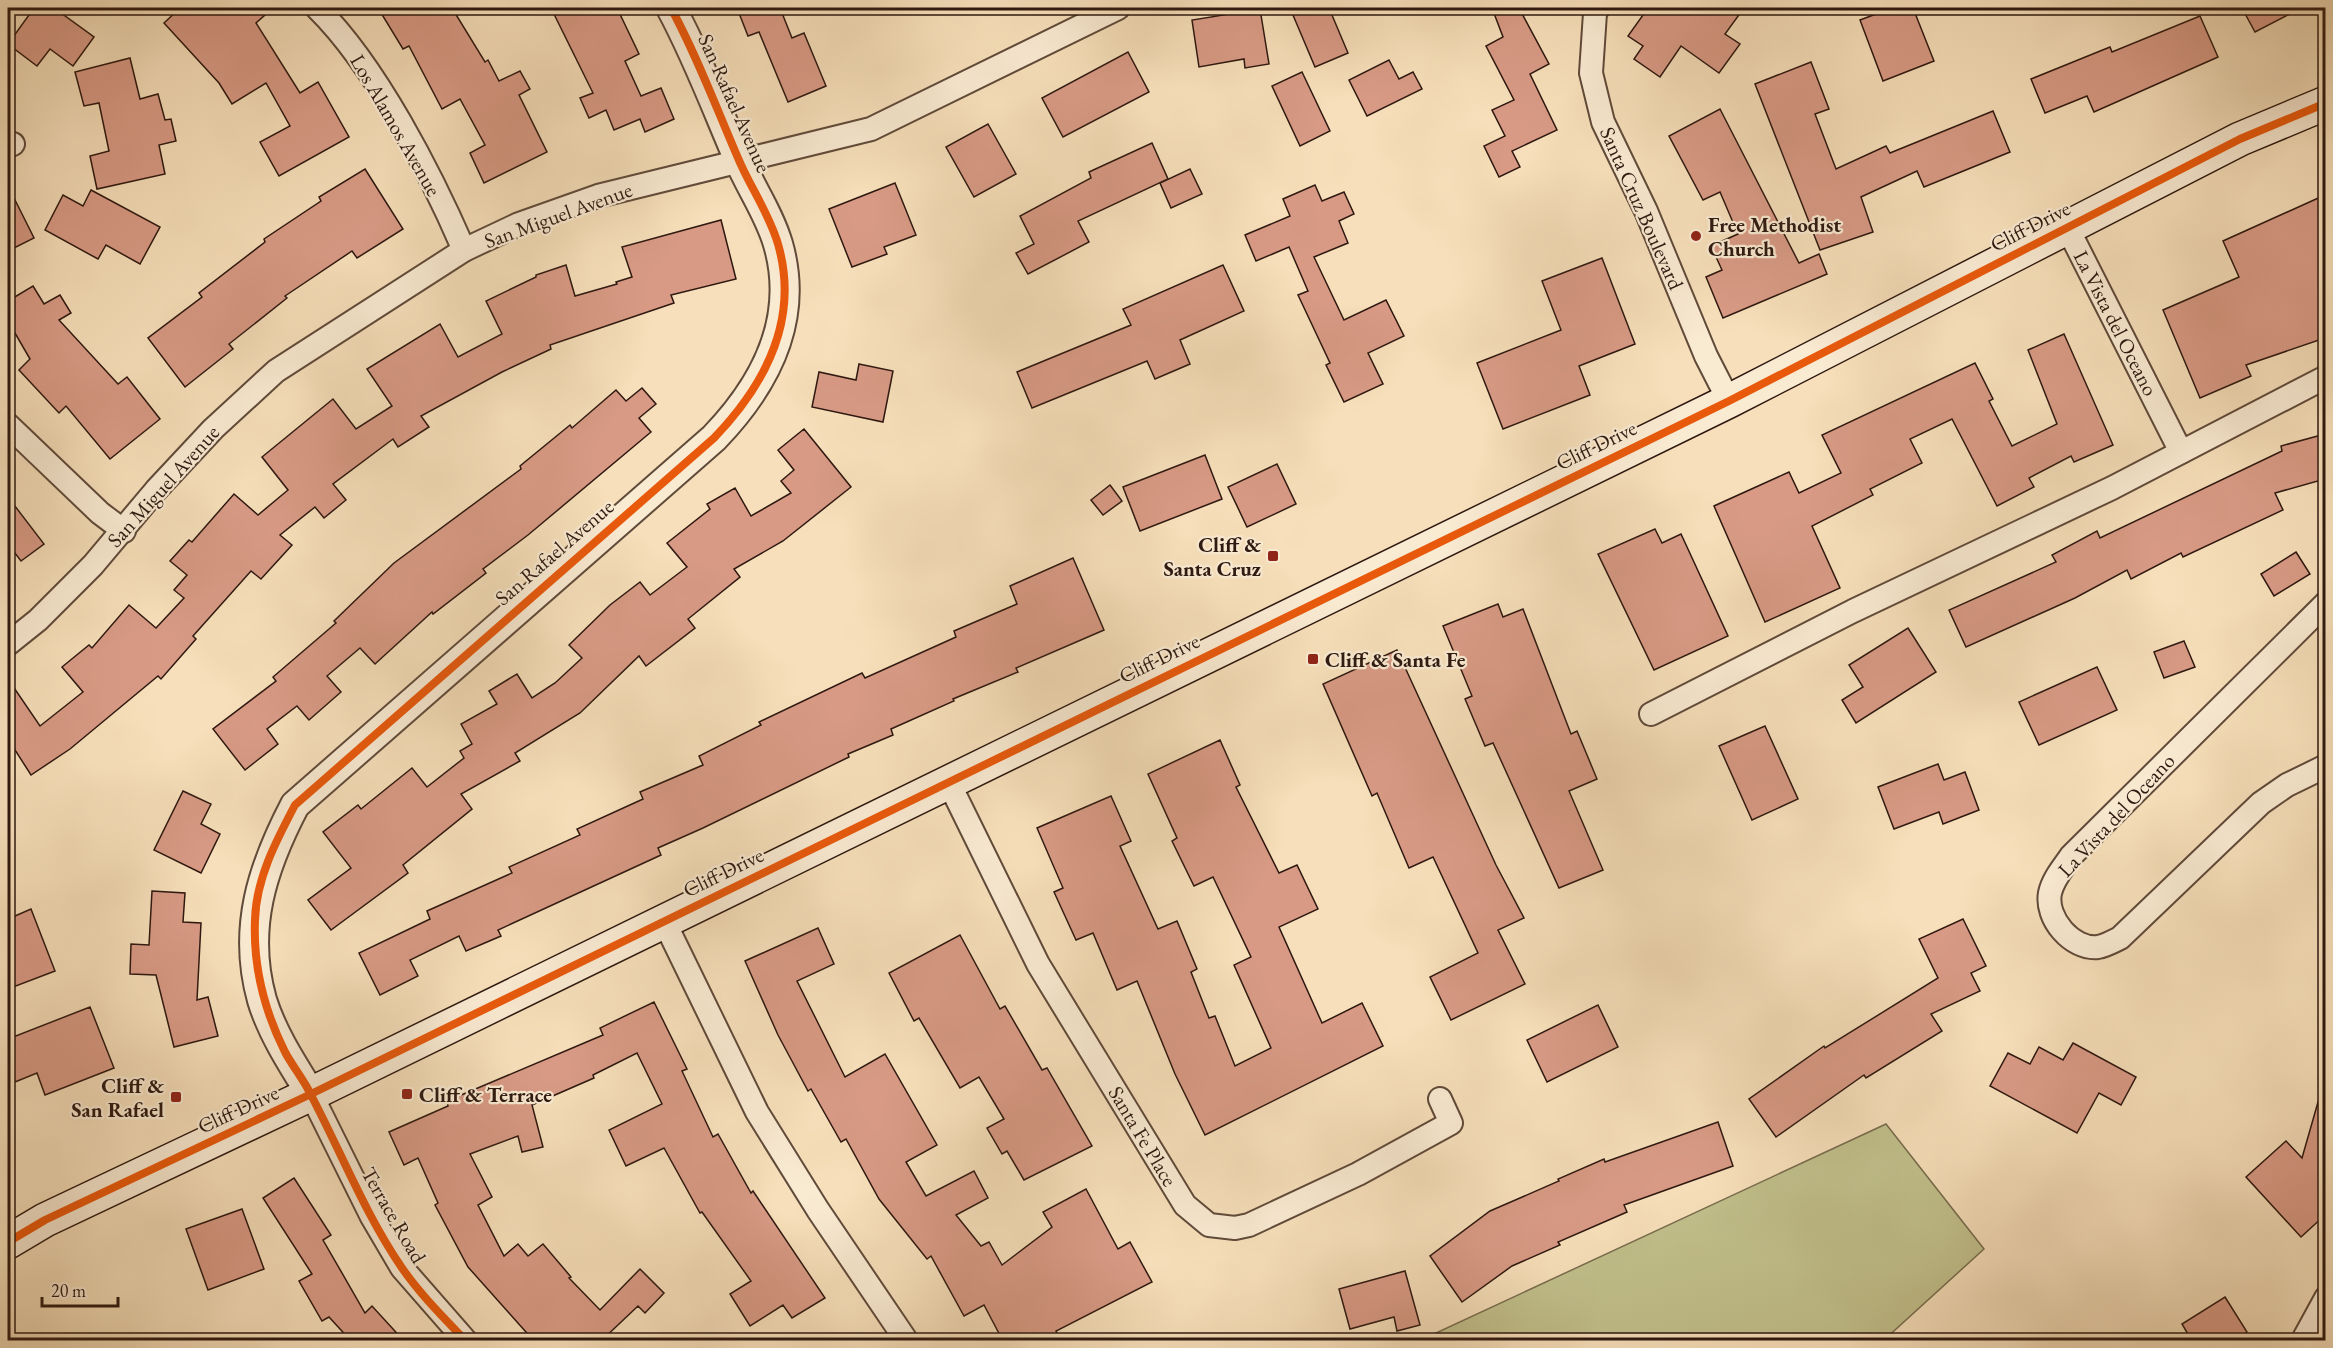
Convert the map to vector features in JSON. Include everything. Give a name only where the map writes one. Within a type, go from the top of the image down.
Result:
[{"type":"main road","name":"Cliff Drive","points":[[8,1242],[45,1220],[311,1094],[1729,401],[2240,139],[2325,103]]},
{"type":"street","name":"Los Alamos Avenue","points":[[317,8],[332,22],[372,78],[414,149],[464,250]]},
{"type":"street","name":"San Rafael Avenue","points":[[311,1094],[285,1051],[262,1000],[256,960],[255,919],[261,881],[276,840],[295,805],[680,465],[714,438],[756,389],[770,361],[779,333],[784,283],[779,246],[765,210],[739,161],[695,52],[671,8]]},
{"type":"street","name":"San Miguel Avenue","points":[[8,644],[38,620],[124,531],[156,490],[213,429],[276,371],[464,250],[519,224],[598,196],[871,129],[1118,8]]},
{"type":"street","name":"Santa Cruz Boulevard","points":[[1598,8],[1595,13],[1591,73],[1603,122],[1646,211],[1706,356],[1729,401]]},
{"type":"street","name":"La Vista del Oceano","points":[[2067,227],[2181,452]]},
{"type":"street","points":[[1651,714],[1853,611],[2181,452],[2325,376]]},
{"type":"street","points":[[8,425],[100,513],[124,531]]},
{"type":"street","name":"La Vista del Oceano","points":[[2325,603],[2072,856],[2055,879],[2050,894],[2055,919],[2061,930],[2073,940],[2097,947],[2120,938],[2261,803],[2287,785],[2325,766]]},
{"type":"street","name":"Santa Fe Place","points":[[948,781],[1038,964],[1185,1205],[1197,1218],[1222,1228],[1249,1225],[1358,1174],[1451,1123],[1440,1098]]},
{"type":"street","points":[[664,921],[757,1112],[818,1210],[906,1341]]},
{"type":"street","name":"Terrace Road","points":[[311,1094],[351,1177],[402,1268],[465,1341]]},
{"type":"street","points":[[2303,1341],[2325,1298]]},
{"type":"shaded area","points":[[1886,1124],[1984,1249],[1884,1340],[1421,1340]]},
{"type":"building","points":[[34,8],[54,8],[94,37],[73,66],[50,49],[37,66],[8,44]]},
{"type":"building","points":[[180,8],[273,8],[256,23],[300,93],[318,82],[349,137],[279,176],[260,142],[290,126],[266,83],[232,104],[219,83],[164,23]]},
{"type":"building","points":[[378,8],[452,8],[485,62],[488,60],[499,81],[520,71],[530,89],[519,95],[547,152],[484,183],[470,153],[485,145],[460,99],[442,109],[409,46],[403,49]]},
{"type":"building","points":[[551,8],[617,8],[639,54],[625,61],[641,96],[661,88],[674,119],[645,132],[640,119],[614,130],[606,110],[589,118],[580,98],[593,93]]},
{"type":"building","points":[[737,8],[780,8],[792,38],[804,33],[826,86],[788,102],[759,32],[748,36]]},
{"type":"building","points":[[1290,8],[1329,8],[1348,53],[1315,67]]},
{"type":"building","points":[[1492,8],[1519,8],[1549,64],[1530,74],[1557,130],[1512,151],[1520,167],[1499,177],[1484,146],[1505,136],[1492,110],[1514,100],[1486,46],[1503,37]]},
{"type":"building","points":[[1648,8],[1744,8],[1725,34],[1740,44],[1719,73],[1681,46],[1660,77],[1634,59],[1643,46],[1628,36]]},
{"type":"building","points":[[1892,8],[1913,8],[1934,61],[1883,81],[1860,20]]},
{"type":"building","points":[[2242,8],[2301,8],[2255,32]]},
{"type":"building","points":[[1260,9],[1269,64],[1245,68],[1244,59],[1199,67],[1192,20]]},
{"type":"building","points":[[2200,16],[2218,57],[2094,112],[2087,96],[2045,113],[2031,79],[2110,47],[2112,52]]},
{"type":"building","points":[[1128,52],[1149,92],[1063,137],[1042,98]]},
{"type":"building","points":[[130,58],[140,99],[158,94],[165,120],[171,119],[176,141],[159,145],[165,174],[97,189],[90,156],[109,151],[99,103],[84,106],[75,72]]},
{"type":"building","points":[[1389,60],[1399,79],[1413,72],[1422,89],[1367,116],[1349,80]]},
{"type":"building","points":[[1811,62],[1829,109],[1815,114],[1836,169],[1886,146],[1890,153],[1993,111],[2010,152],[1924,187],[1917,171],[1861,197],[1873,232],[1820,250],[1755,84]]},
{"type":"building","points":[[1302,72],[1330,131],[1300,146],[1272,86]]},
{"type":"building","points":[[1720,109],[1799,263],[1819,254],[1827,274],[1723,318],[1706,277],[1722,270],[1711,246],[1738,234],[1720,192],[1703,200],[1669,136]]},
{"type":"building","points":[[988,124],[1016,174],[974,197],[946,147]]},
{"type":"building","points":[[1152,143],[1168,179],[1078,221],[1089,242],[1028,274],[1016,253],[1034,244],[1020,216],[1091,178],[1089,172]]},
{"type":"building","points":[[365,169],[403,229],[357,258],[352,251],[285,296],[287,298],[229,344],[233,349],[185,387],[148,338],[202,297],[199,293],[265,242],[264,239],[321,201],[319,197]]},
{"type":"building","points":[[1190,169],[1202,194],[1171,208],[1160,183]]},
{"type":"building","points":[[895,183],[916,235],[884,247],[887,254],[852,267],[829,209]]},
{"type":"building","points":[[1315,185],[1322,201],[1344,192],[1354,214],[1339,221],[1348,243],[1314,257],[1344,320],[1386,300],[1404,336],[1368,353],[1383,384],[1344,402],[1326,365],[1330,363],[1298,295],[1308,291],[1289,247],[1256,261],[1245,235],[1290,216],[1283,199]]},
{"type":"building","points":[[8,186],[34,238],[8,251]]},
{"type":"building","points":[[91,190],[160,227],[140,264],[106,245],[98,259],[45,230],[63,195],[83,206]]},
{"type":"building","points":[[2325,195],[2325,338],[2246,365],[2251,376],[2200,398],[2163,310],[2239,277],[2223,241]]},
{"type":"building","points":[[721,220],[736,279],[671,295],[674,303],[550,345],[551,349],[502,372],[421,416],[429,427],[398,447],[393,439],[333,484],[346,500],[324,518],[315,507],[280,535],[292,545],[261,579],[251,571],[193,636],[196,639],[161,679],[158,676],[70,749],[31,775],[8,739],[8,679],[40,726],[83,692],[62,667],[89,645],[92,648],[129,605],[156,628],[184,598],[174,590],[187,575],[170,561],[189,540],[192,542],[234,494],[258,515],[288,490],[262,457],[333,399],[356,429],[392,406],[367,369],[440,324],[458,357],[502,334],[486,301],[536,275],[566,265],[575,296],[617,284],[616,282],[632,277],[622,247]]},
{"type":"building","points":[[1602,258],[1635,344],[1579,366],[1590,395],[1503,429],[1477,363],[1561,330],[1542,281]]},
{"type":"building","points":[[1223,265],[1244,311],[1180,340],[1190,364],[1155,379],[1147,361],[1032,408],[1017,372],[1131,325],[1123,309]]},
{"type":"building","points":[[33,286],[44,304],[60,295],[71,313],[59,320],[118,384],[127,377],[160,419],[110,459],[66,406],[59,413],[19,370],[30,359],[8,321],[8,301]]},
{"type":"building","points":[[2064,334],[2113,445],[2074,462],[2071,456],[2029,478],[2034,487],[1997,506],[1952,419],[1910,439],[1922,463],[1870,489],[1873,495],[1812,526],[1840,588],[1765,622],[1714,506],[1789,472],[1799,493],[1841,473],[1822,435],[1975,363],[1993,399],[1989,401],[2012,446],[2057,424],[2028,350]]},
{"type":"building","points":[[859,364],[893,371],[883,422],[812,407],[819,372],[856,380]]},
{"type":"building","points":[[642,388],[656,404],[639,418],[651,432],[528,535],[483,569],[486,573],[433,614],[432,612],[375,664],[360,648],[327,676],[341,692],[309,720],[297,706],[267,729],[278,744],[245,770],[213,729],[276,681],[273,677],[336,623],[334,621],[394,563],[521,469],[520,466],[570,425],[572,428],[616,390],[626,401]]},
{"type":"building","points":[[804,429],[851,487],[783,541],[734,569],[740,577],[688,619],[695,628],[646,666],[639,656],[580,713],[515,753],[520,761],[461,794],[472,809],[403,865],[408,873],[331,930],[308,900],[351,868],[323,832],[358,805],[361,809],[412,768],[427,787],[464,758],[460,751],[472,744],[461,724],[497,704],[489,691],[517,674],[532,698],[555,683],[582,658],[569,645],[610,605],[640,582],[650,595],[687,567],[667,543],[710,509],[707,504],[735,488],[751,516],[791,493],[781,481],[794,470],[778,450]]},
{"type":"building","points":[[2325,434],[2325,479],[2275,493],[2283,510],[2183,557],[2181,553],[2131,579],[2127,570],[2075,598],[1966,647],[1949,610],[2056,562],[2052,555],[2097,531],[2100,538],[2282,451],[2281,446]]},
{"type":"building","points":[[1205,455],[1222,499],[1140,531],[1123,487]]},
{"type":"building","points":[[1277,464],[1296,504],[1247,527],[1228,487]]},
{"type":"building","points":[[1110,485],[1122,501],[1103,515],[1091,500]]},
{"type":"building","points":[[8,497],[44,544],[21,561],[8,544]]},
{"type":"building","points":[[1655,529],[1662,543],[1681,534],[1728,636],[1654,670],[1598,554]]},
{"type":"building","points":[[2296,552],[2310,574],[2274,596],[2261,574]]},
{"type":"building","points":[[1073,558],[1104,630],[1016,668],[1018,672],[953,699],[954,701],[891,729],[893,735],[848,754],[849,757],[658,848],[661,855],[498,930],[501,936],[466,951],[459,936],[410,960],[418,976],[380,995],[359,953],[430,919],[427,911],[512,873],[509,867],[580,835],[577,829],[643,799],[640,792],[703,765],[699,756],[761,725],[759,722],[862,673],[865,678],[956,637],[954,631],[1017,604],[1010,586]]},
{"type":"building","points":[[1498,604],[1503,617],[1523,609],[1571,734],[1577,731],[1597,779],[1569,791],[1603,870],[1559,888],[1493,743],[1485,746],[1465,699],[1472,696],[1443,626]]},
{"type":"building","points":[[1908,628],[1936,672],[1856,723],[1842,700],[1863,687],[1849,665]]},
{"type":"building","points":[[2184,641],[2195,667],[2164,678],[2154,652]]},
{"type":"building","points":[[1397,650],[1496,865],[1524,918],[1498,930],[1525,984],[1451,1020],[1430,977],[1478,953],[1433,857],[1409,868],[1377,793],[1372,796],[1323,684]]},
{"type":"building","points":[[2097,667],[2117,710],[2039,745],[2019,702]]},
{"type":"building","points":[[1765,726],[1798,799],[1752,820],[1719,746]]},
{"type":"building","points":[[1220,740],[1240,785],[1236,787],[1279,873],[1297,865],[1318,909],[1279,927],[1322,1023],[1362,1003],[1383,1046],[1205,1135],[1175,1074],[1137,981],[1117,990],[1093,933],[1076,940],[1054,892],[1063,888],[1037,828],[1111,796],[1131,841],[1120,846],[1158,929],[1177,921],[1197,969],[1191,972],[1209,1018],[1215,1016],[1235,1066],[1271,1048],[1234,965],[1251,957],[1213,877],[1194,886],[1172,841],[1177,838],[1148,774]]},
{"type":"building","points":[[1938,764],[1944,780],[1965,772],[1979,810],[1943,824],[1939,812],[1894,829],[1878,787]]},
{"type":"building","points":[[183,791],[211,804],[201,824],[220,834],[201,873],[154,850]]},
{"type":"building","points":[[152,891],[185,893],[183,922],[201,923],[197,1000],[208,997],[218,1036],[174,1047],[156,975],[130,974],[131,944],[149,945]]},
{"type":"building","points":[[31,909],[55,971],[8,989],[8,919]]},
{"type":"building","points":[[1963,919],[1986,966],[1971,973],[1980,991],[1931,1014],[1942,1031],[1866,1078],[1864,1075],[1776,1137],[1749,1099],[1824,1046],[1825,1048],[1938,978],[1919,939]]},
{"type":"building","points":[[818,928],[834,964],[797,981],[845,1077],[885,1054],[937,1145],[906,1162],[926,1196],[974,1171],[988,1198],[956,1215],[981,1246],[989,1242],[1002,1265],[1052,1227],[1043,1212],[1086,1189],[1118,1249],[1130,1242],[1152,1282],[1056,1331],[1061,1341],[1003,1341],[984,1305],[964,1316],[931,1256],[927,1259],[879,1199],[846,1139],[841,1142],[811,1089],[808,1091],[778,1035],[745,961]]},
{"type":"building","points":[[960,935],[1000,1009],[1005,1006],[1042,1070],[1047,1068],[1092,1146],[1024,1180],[1007,1151],[1002,1154],[987,1128],[1004,1119],[979,1077],[960,1088],[919,1018],[914,1021],[889,973]]},
{"type":"building","points":[[654,1002],[687,1069],[682,1071],[713,1137],[718,1134],[751,1193],[753,1191],[825,1298],[792,1318],[783,1305],[750,1326],[730,1294],[751,1281],[702,1212],[700,1213],[664,1148],[626,1166],[609,1130],[662,1104],[637,1053],[593,1075],[594,1078],[532,1105],[543,1147],[522,1152],[518,1136],[470,1154],[492,1197],[478,1205],[504,1256],[518,1244],[528,1256],[543,1244],[571,1277],[569,1278],[600,1310],[640,1269],[664,1293],[645,1313],[638,1306],[601,1341],[534,1341],[468,1267],[435,1205],[438,1203],[418,1158],[404,1165],[389,1132],[448,1106],[447,1101],[603,1035],[600,1028]]},
{"type":"building","points":[[1598,1005],[1618,1047],[1547,1082],[1527,1040]]},
{"type":"building","points":[[90,1007],[114,1068],[45,1095],[37,1073],[15,1082],[8,1062],[8,1039]]},
{"type":"building","points":[[2073,1043],[2136,1077],[2121,1105],[2099,1093],[2077,1133],[1990,1086],[2008,1053],[2030,1064],[2039,1047],[2063,1060]]},
{"type":"building","points":[[2320,1095],[2325,1096],[2325,1215],[2301,1237],[2246,1177],[2286,1141],[2302,1158]]},
{"type":"building","points":[[1718,1122],[1733,1166],[1624,1205],[1627,1212],[1558,1242],[1560,1245],[1512,1266],[1462,1302],[1430,1256],[1490,1211],[1559,1181],[1558,1179],[1604,1159],[1605,1162]]},
{"type":"building","points":[[294,1178],[331,1235],[323,1240],[365,1313],[372,1306],[404,1341],[351,1341],[329,1317],[322,1321],[299,1281],[312,1274],[263,1198]]},
{"type":"building","points":[[242,1209],[264,1269],[208,1290],[186,1229]]},
{"type":"building","points":[[1405,1271],[1420,1325],[1397,1331],[1394,1317],[1350,1329],[1339,1289]]},
{"type":"building","points":[[2225,1297],[2247,1332],[2234,1341],[2192,1341],[2182,1324]]},
{"type":"cycle path","points":[[465,1340],[416,1287],[402,1268],[365,1205],[308,1089],[285,1052],[271,1020],[261,988],[256,955],[256,905],[268,861],[295,805],[714,438],[749,396],[773,350],[781,325],[784,299],[784,272],[778,244],[770,222],[738,158],[698,63],[671,8]]},
{"type":"cycle path","points":[[8,1242],[45,1220],[311,1094],[1729,401],[2240,139],[2326,103]]},
{"type":"place","name":"Free Methodist Church","points":[[1696,236]]},
{"type":"place","name":"Cliff & Santa Cruz","points":[[1273,556]]},
{"type":"place","name":"Cliff & Santa Fe","points":[[1313,659]]},
{"type":"place","name":"Cliff & Terrace","points":[[407,1094]]},
{"type":"place","name":"Cliff & San Rafael","points":[[176,1097]]}]
